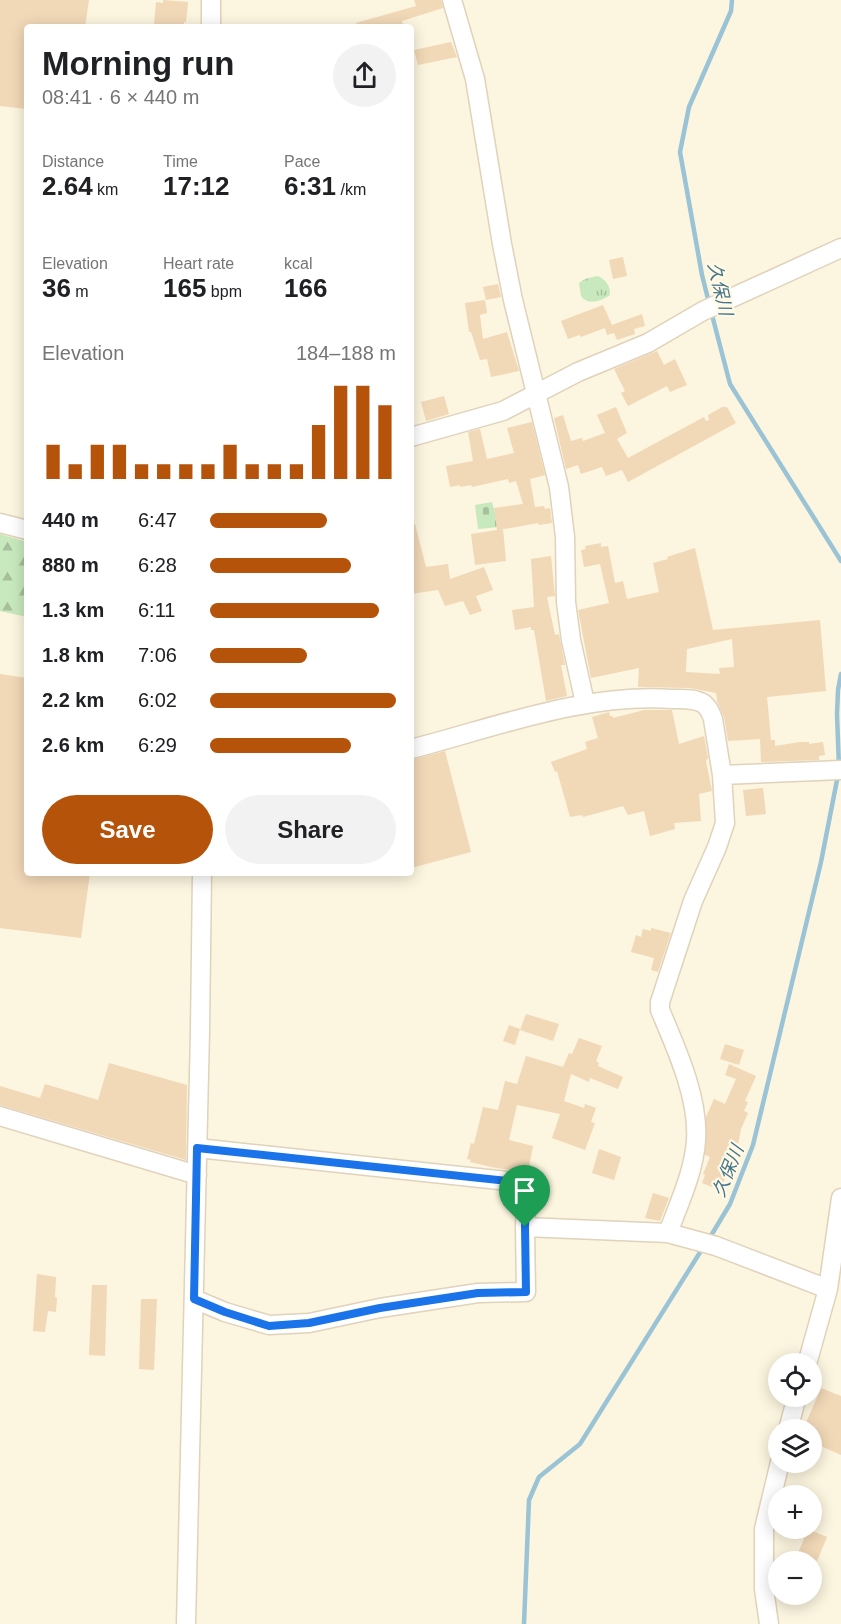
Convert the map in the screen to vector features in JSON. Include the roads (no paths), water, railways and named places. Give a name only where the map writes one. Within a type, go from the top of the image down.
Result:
[{"type":"street","points":[[211,0],[211,24]]},
{"type":"street","points":[[452,0],[475,79],[513,300],[559,487],[565,537],[566,602],[571,640],[585,703]]},
{"type":"street","points":[[414,436],[503,411],[578,372],[648,344],[711,308],[841,248]]},
{"type":"street","points":[[0,523],[24,529]]},
{"type":"street","points":[[414,747],[585,703],[643,697],[696,700],[705,705],[713,719],[726,812],[723,833],[693,901],[660,1002],[660,1010],[693,1099],[696,1121],[693,1158],[668,1233]]},
{"type":"street","points":[[722,775],[837,771]]},
{"type":"street","points":[[186,1624],[202,876]]},
{"type":"street","points":[[0,1116],[197,1176]]},
{"type":"street","points":[[194,1299],[269,1326],[309,1323],[380,1308],[478,1293],[526,1292],[527,1183],[197,1148]]},
{"type":"street","points":[[810,1353],[828,1289],[841,1198]]},
{"type":"street","points":[[525,1227],[668,1233],[707,1244],[828,1289]]},
{"type":"street","points":[[769,1624],[764,1589],[764,1529],[777,1473]]},
{"type":"waterway","name":"久保川","points":[[709,303],[680,152],[689,107],[731,11],[732,0]]},
{"type":"waterway","name":"久保川","points":[[711,311],[730,384],[841,561]]},
{"type":"waterway","name":"久保川","points":[[839,767],[837,714],[841,674]]},
{"type":"waterway","name":"久保川","points":[[709,1239],[730,1204],[753,1145],[821,862],[838,775]]},
{"type":"waterway","name":"久保川","points":[[524,1624],[529,1500],[539,1477],[580,1444],[704,1246]]}]
